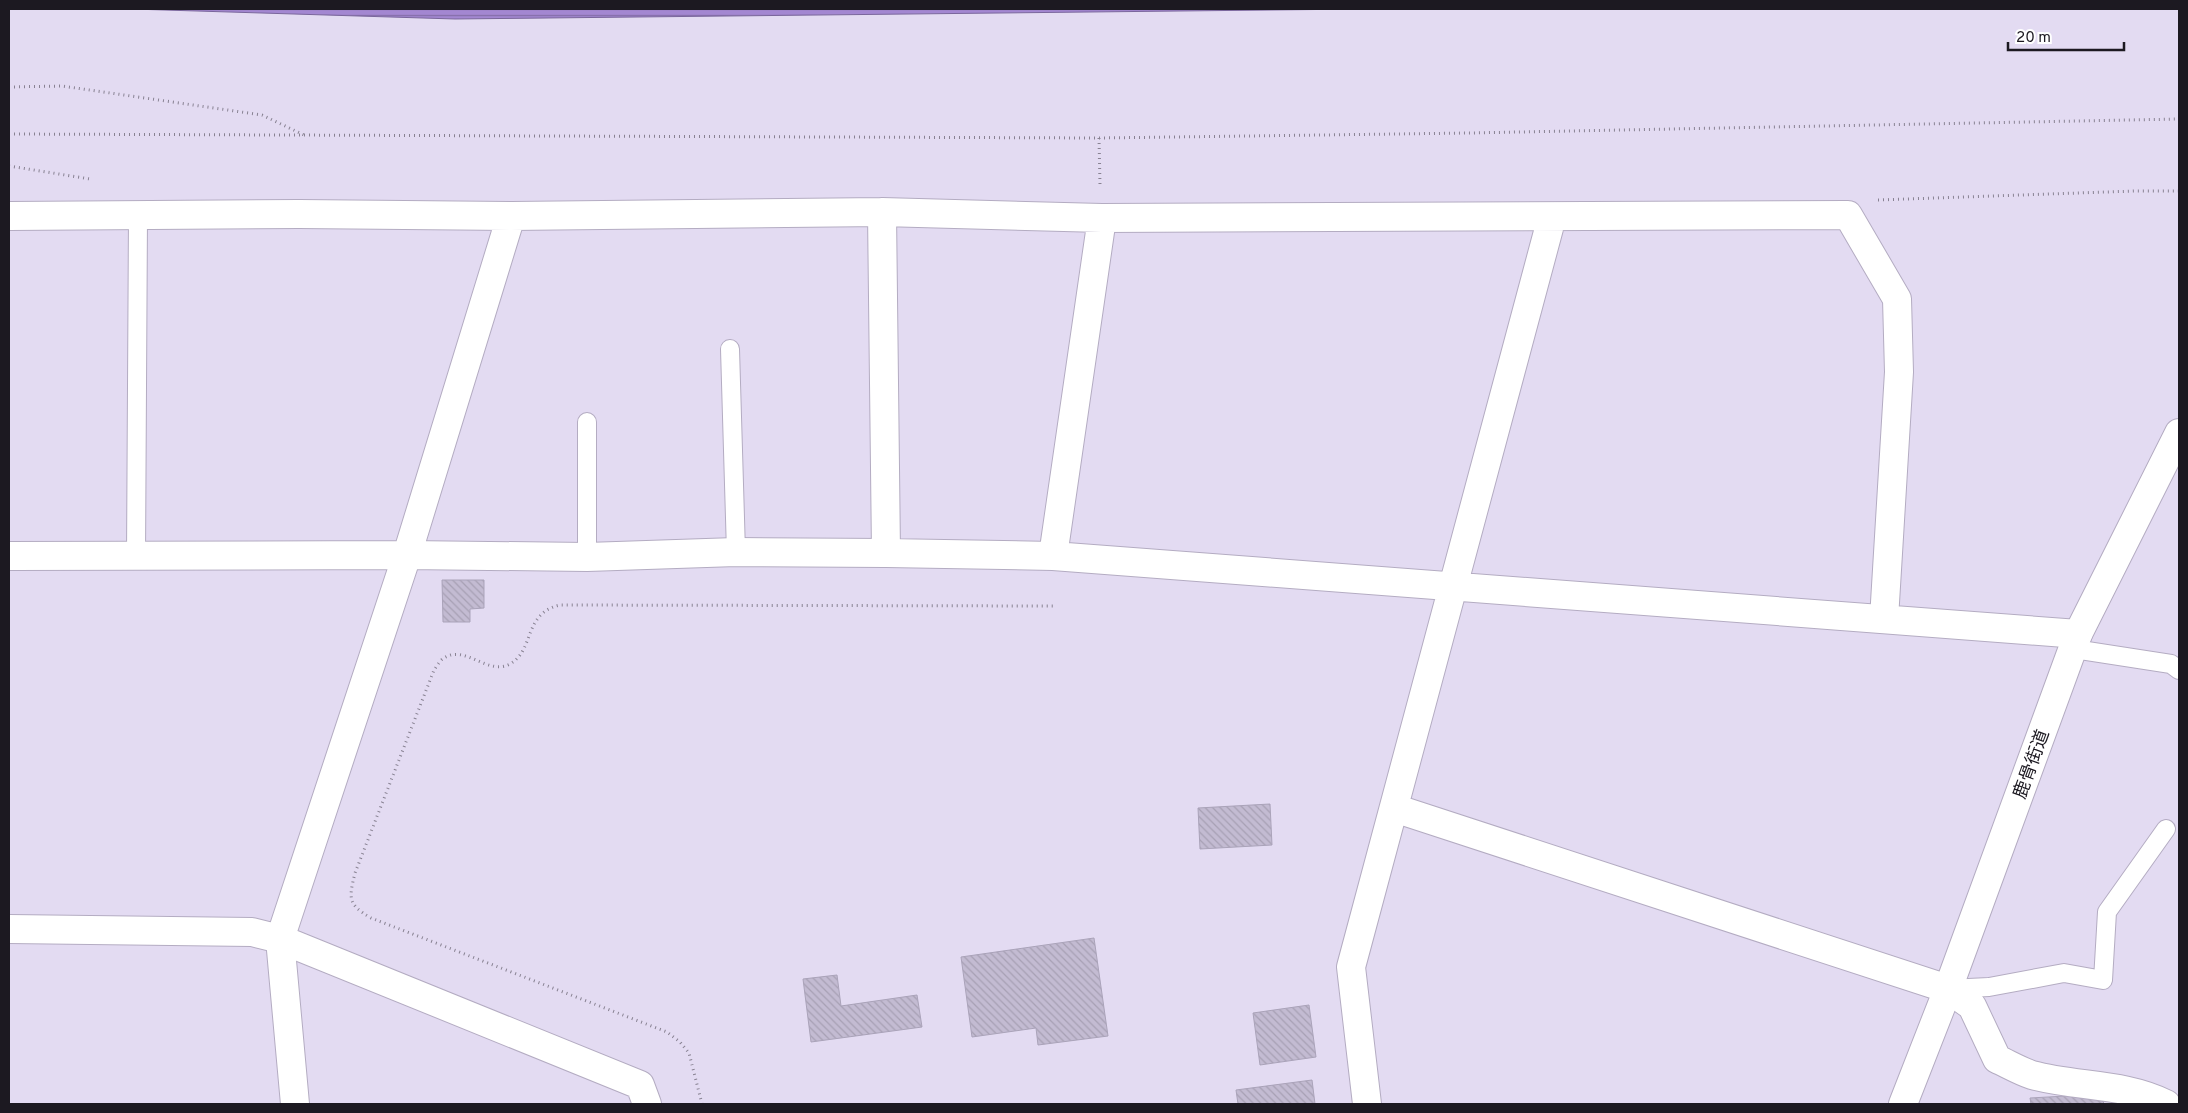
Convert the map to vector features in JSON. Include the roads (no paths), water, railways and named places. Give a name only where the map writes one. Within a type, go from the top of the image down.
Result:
[{"type":"street","points":[[1053,556],[1101,205]]},
{"type":"street","points":[[9,216],[300,214],[511,216],[882,212],[1101,205],[1552,218],[1848,215],[1897,299],[1899,372],[1884,619]]},
{"type":"street","points":[[882,212],[886,553]]},
{"type":"street","points":[[294,1104],[280,940],[407,555],[511,216]]},
{"type":"street","points":[[1367,1104],[1351,967],[1552,218]]},
{"type":"street","name":"鹿骨街道","points":[[1903,1104],[1948,989],[2076,642],[2179,433]]},
{"type":"street","points":[[9,556],[407,555],[587,557],[736,552],[1053,556],[1884,619],[2076,642]]},
{"type":"street","points":[[1394,808],[1948,989],[1972,1006],[1997,1059],[2031,1074],[2121,1090],[2166,1104]]},
{"type":"street","points":[[9,929],[252,932],[280,940],[640,1085],[647,1104]]},
{"type":"lane","points":[[136,557],[138,216]]},
{"type":"lane","points":[[730,349],[736,552]]},
{"type":"lane","points":[[587,422],[587,557]]},
{"type":"lane","points":[[2076,642],[2171,664],[2179,670]]},
{"type":"lane","points":[[1948,989],[1989,987],[2064,973],[2103,980],[2107,912],[2166,829]]}]
